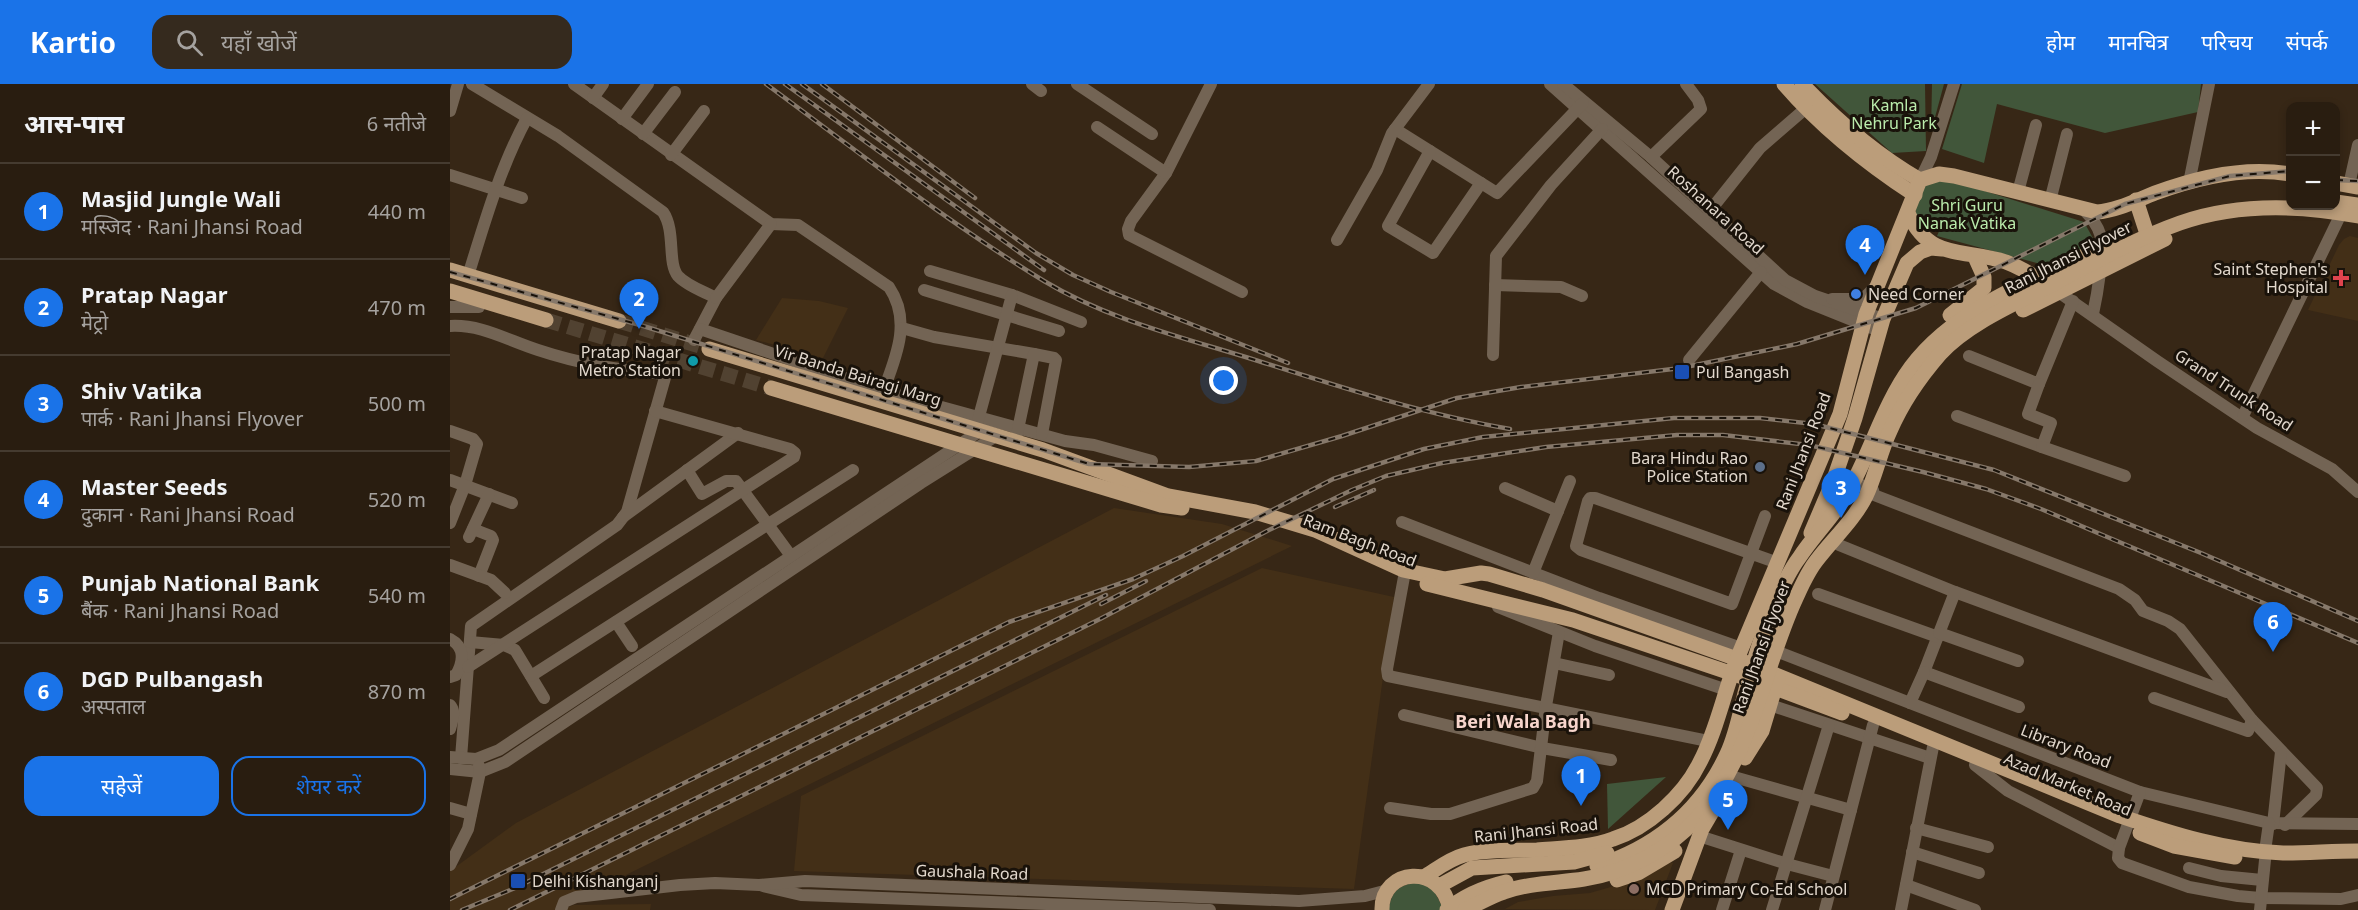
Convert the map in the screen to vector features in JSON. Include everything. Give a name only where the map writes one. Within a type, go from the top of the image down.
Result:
[{"type":"main road","points":[[1784,84],[1805,109],[1851,149],[1915,195]]},
{"type":"main road","points":[[1802,84],[1856,135],[1891,163],[1920,180],[1939,174],[1970,179],[2084,210],[2102,212],[2189,183],[2244,171],[2286,173]]},
{"type":"main road","name":"Rani Jhansi Road","points":[[1672,910],[1700,832],[1762,731],[1777,683],[1772,641],[1791,582],[1837,471],[1864,320],[1920,180]]},
{"type":"main road","name":"Rani Jhansi Flyover","points":[[1873,454],[1893,396],[1912,366],[1935,340],[1964,317],[2149,225],[2181,213],[2240,200],[2286,198]]},
{"type":"main road","points":[[2136,200],[2151,246]]},
{"type":"main road","points":[[2340,203],[2358,206]]},
{"type":"main road","name":"Rani Jhansi Flyover","points":[[1465,910],[1506,891],[1587,879],[1622,869],[1659,850],[1697,818],[1731,770],[1751,671],[1775,603],[1800,556],[1889,433],[1922,375],[1943,351],[1970,329],[2151,234],[2183,222],[2219,212],[2263,207],[2325,210],[2358,216]]},
{"type":"main road","name":"Grand Trunk Road","points":[[1908,213],[1917,230],[1942,249],[2004,261],[2024,270],[2067,297]]},
{"type":"main road","points":[[1975,257],[1984,277],[1984,288],[1930,332],[1886,389],[1870,428],[1873,454],[1898,436],[1922,390],[1944,362],[1989,328],[2044,300],[2067,297],[2099,273],[2178,231],[2220,220],[2273,216],[2338,220],[2358,224]]},
{"type":"main road","name":"Rani Jhansi Road","points":[[1388,890],[1402,879],[1413,876],[1424,877],[1448,862],[1477,853],[1567,848],[1615,839],[1656,814],[1681,791],[1700,762],[1736,660],[1820,463],[1848,416],[1881,325],[1907,264],[1913,255],[1927,249],[1942,249]]},
{"type":"main road","points":[[450,270],[619,321]]},
{"type":"main road","points":[[450,291],[481,304],[546,320]]},
{"type":"main road","name":"Vir Banda Bairagi Marg","points":[[710,349],[882,396],[978,426],[996,436]]},
{"type":"main road","points":[[771,388],[974,450]]},
{"type":"main road","name":"Ram Bagh Road","points":[[996,436],[1017,434],[1168,496],[1255,512],[1315,530],[1403,570],[1464,594],[1736,660]]},
{"type":"main road","name":"Ram Bagh Road","points":[[974,450],[1161,505],[1246,519],[1310,539],[1404,577],[1442,584],[1489,574],[1543,590],[1736,660]]},
{"type":"main road","points":[[1534,610],[1543,590]]},
{"type":"main road","points":[[1736,660],[1777,683]]},
{"type":"main road","name":"Azad Market Road","points":[[1777,683],[1871,732],[1931,753],[1975,765],[2128,824]]},
{"type":"main road","name":"Azad Market Road","points":[[1777,683],[2128,824],[2174,846],[2226,857],[2358,850]]},
{"type":"main road","points":[[1439,886],[1472,868],[1574,862],[1620,849],[1652,832],[1681,804],[1704,776],[1734,751],[1739,768],[1725,796],[1705,824],[1679,848],[1638,873],[1611,882],[1586,889],[1515,897],[1482,910]]},
{"type":"main road","name":"Rani Jhansi Flyover","points":[[1448,910],[1471,895],[1503,882],[1586,869],[1616,860],[1652,843],[1689,812],[1734,751]]},
{"type":"main road","points":[[1681,791],[1700,832]]},
{"type":"main road","name":"Azad Market Road","points":[[2265,855],[2281,861],[2358,858]]},
{"type":"main road","points":[[1424,877],[1439,886],[1448,899],[1448,910]]},
{"type":"main road","points":[[1382,910],[1388,890]]},
{"type":"street","points":[[450,111],[458,84]]},
{"type":"street","points":[[472,84],[558,136],[663,212],[670,224],[674,266],[678,276],[716,298]]},
{"type":"street","points":[[574,84],[771,224],[798,225],[889,288],[895,297],[902,328],[882,396],[700,329]]},
{"type":"street","points":[[593,98],[603,84]]},
{"type":"street","points":[[622,119],[648,84]]},
{"type":"street","points":[[1077,84],[1152,134]]},
{"type":"street","points":[[1211,84],[1182,137],[1166,173],[1131,221],[1128,229],[1129,235],[1242,292]]},
{"type":"street","points":[[1337,240],[1377,170],[1385,146],[1395,129],[1429,84]]},
{"type":"street","name":"Roshanara Road","points":[[1550,84],[1651,158],[1785,280],[1800,290],[1864,320]]},
{"type":"street","name":"Roshanara Road","points":[[1563,84],[1602,129],[1761,272],[1787,292],[1881,325]]},
{"type":"street","points":[[1651,158],[1701,109],[1698,100],[1686,84]]},
{"type":"street","points":[[1920,180],[1931,157],[1954,84]]},
{"type":"street","points":[[2189,183],[2209,84]]},
{"type":"street","points":[[643,134],[675,92]]},
{"type":"street","points":[[1395,129],[1497,193],[1581,105]]},
{"type":"street","points":[[1709,212],[1760,148],[1805,109]]},
{"type":"street","points":[[672,155],[704,111]]},
{"type":"street","points":[[468,276],[494,189],[509,152],[527,118]]},
{"type":"street","points":[[2018,192],[2036,125]]},
{"type":"street","points":[[1097,127],[1166,173]]},
{"type":"street","points":[[1493,355],[1496,256],[1551,185],[1602,129]]},
{"type":"street","points":[[2050,201],[2067,134]]},
{"type":"street","points":[[2347,185],[2358,144]]},
{"type":"street","points":[[1430,151],[1388,226],[1433,253],[1480,183]]},
{"type":"street","points":[[1931,157],[1939,174]]},
{"type":"street","points":[[450,175],[522,198]]},
{"type":"street","points":[[2084,210],[2094,221],[2099,233],[2099,273],[2093,314]]},
{"type":"street","points":[[2243,416],[2338,220]]},
{"type":"street","points":[[694,340],[716,298],[771,224]]},
{"type":"street","points":[[930,271],[1012,295],[1081,322]]},
{"type":"street","points":[[1689,360],[1761,272]]},
{"type":"street","points":[[1495,285],[1562,288],[1582,296]]},
{"type":"street","points":[[1825,300],[1863,299],[1876,286]]},
{"type":"street","points":[[924,290],[1059,331]]},
{"type":"street","points":[[450,769],[480,772],[505,762],[958,445],[978,426],[1012,295]]},
{"type":"street","points":[[2042,447],[2051,423],[2028,414],[2067,297]]},
{"type":"street","name":"Grand Trunk Road","points":[[2067,297],[2157,361],[2271,436],[2332,469],[2358,492]]},
{"type":"street","points":[[450,308],[481,304]]},
{"type":"street","points":[[470,325],[481,304]]},
{"type":"street","points":[[450,326],[470,325],[538,350],[600,367],[666,374],[627,512],[617,525],[471,626],[456,758],[476,759],[499,750],[790,562],[996,436]]},
{"type":"street","points":[[902,328],[934,337],[1050,357],[1056,360],[1042,434]]},
{"type":"street","points":[[1017,434],[1034,354]]},
{"type":"street","points":[[1969,356],[2039,384]]},
{"type":"street","points":[[468,667],[794,457],[795,453],[790,449],[655,411]]},
{"type":"street","points":[[1957,416],[2125,476]]},
{"type":"street","points":[[978,426],[1017,434],[1042,434],[1074,443],[1101,446],[1152,461]]},
{"type":"street","points":[[450,431],[477,442],[465,485],[450,523]]},
{"type":"street","points":[[622,518],[738,433]]},
{"type":"street","points":[[687,470],[702,494],[730,480],[735,481],[769,524],[790,562]]},
{"type":"street","points":[[531,676],[853,470]]},
{"type":"street","points":[[1837,471],[1873,490],[1874,495],[2126,592],[2143,611],[2180,628],[2228,692],[2280,752],[2317,790],[2316,795],[2276,824]]},
{"type":"street","points":[[450,480],[512,503]]},
{"type":"street","points":[[1533,573],[1570,481]]},
{"type":"street","points":[[1505,488],[1558,511]]},
{"type":"street","points":[[479,576],[493,540],[491,536],[471,533],[489,494]]},
{"type":"street","points":[[1765,516],[1750,553],[1732,604],[1581,550],[1576,546],[1588,501],[1590,498],[1595,498],[1750,553],[1778,563]]},
{"type":"street","points":[[1402,522],[1533,573],[1736,660]]},
{"type":"street","points":[[1839,545],[1955,592],[2228,692]]},
{"type":"street","points":[[450,565],[495,582],[505,593]]},
{"type":"street","points":[[1404,577],[1387,669],[1388,676],[1546,706],[1708,741]]},
{"type":"street","points":[[1910,703],[1955,592]]},
{"type":"street","points":[[1464,594],[1559,632],[1727,690]]},
{"type":"street","points":[[1818,594],[2018,661]]},
{"type":"street","points":[[616,622],[632,646]]},
{"type":"street","points":[[1390,808],[1431,814],[1450,814],[1529,791],[1537,781],[1546,706],[1559,632]]},
{"type":"street","points":[[450,639],[460,646],[462,654],[460,668],[456,675],[450,677]]},
{"type":"street","points":[[470,642],[504,645],[512,648],[517,652],[544,698]]},
{"type":"street","name":"Library Road","points":[[1773,650],[2140,792],[2276,824],[2358,824]]},
{"type":"street","points":[[1554,663],[1609,675]]},
{"type":"street","points":[[1924,672],[2019,707]]},
{"type":"street","points":[[2154,698],[2248,731],[2252,720]]},
{"type":"street","points":[[450,705],[453,708],[453,714],[450,729]]},
{"type":"street","points":[[1770,705],[1829,724],[1871,732],[1825,910]]},
{"type":"street","points":[[1404,715],[1542,748],[1611,760]]},
{"type":"street","points":[[1772,910],[1829,724]]},
{"type":"street","points":[[2260,904],[2265,855],[2276,824],[2280,752]]},
{"type":"street","points":[[1901,910],[1931,753]]},
{"type":"street","points":[[450,865],[464,838],[471,814],[480,772],[476,759]]},
{"type":"street","points":[[1975,765],[2007,791],[2119,848]]},
{"type":"street","points":[[1734,777],[1851,810]]},
{"type":"street","points":[[2140,792],[2119,848],[2120,861],[2169,880],[2260,904],[2341,899],[2358,894]]},
{"type":"street","points":[[450,808],[471,814]]},
{"type":"street","points":[[1916,828],[1988,847]]},
{"type":"street","points":[[1700,832],[1741,850],[1833,876]]},
{"type":"street","points":[[450,834],[464,838]]},
{"type":"street","points":[[1722,910],[1741,850]]},
{"type":"street","points":[[1912,852],[1978,873]]},
{"type":"street","points":[[2189,868],[2221,876],[2262,880]]},
{"type":"street","name":"Gaushala Road","points":[[561,910],[564,902],[576,897],[716,883],[759,885],[805,881],[1299,901],[1365,896],[1388,890]]},
{"type":"street","points":[[759,885],[801,895],[1210,910]]},
{"type":"street","points":[[1906,885],[1975,910]]},
{"type":"shaded area","name":"Saint Stephen's Hospital","points":[[2350,236],[2358,238],[2358,321],[2308,310],[2339,245]]},
{"type":"shaded area","points":[[782,298],[819,301],[848,308],[823,358],[756,340]]},
{"type":"shaded area","points":[[1114,508],[1222,524],[1292,546],[555,910],[450,910],[450,871],[516,823]]},
{"type":"shaded area","points":[[1262,568],[1394,597],[1354,889],[794,871],[801,796]]},
{"type":"shaded area","name":"MCD Primary Co-Ed School","points":[[1669,862],[1673,863],[1655,910],[1505,909],[1518,902],[1590,893],[1621,884]]},
{"type":"shaded area","points":[[651,904],[650,910],[566,910],[574,905]]},
{"type":"green space","name":"Kamla Nehru Park","points":[[1815,84],[1925,84],[1926,151],[1892,153]]},
{"type":"green space","points":[[1932,84],[1944,84],[1931,132]]},
{"type":"green space","points":[[1962,84],[2201,84],[2198,112],[2105,133],[1997,104],[1984,163],[1942,149]]},
{"type":"green space","name":"Shri Guru Nanak Vatika","points":[[1943,178],[2084,222],[2094,240],[2096,249],[2063,270],[1937,236],[1940,229],[1925,224],[1922,231],[1915,208],[1917,198],[1923,186]]},
{"type":"green space","points":[[1666,777],[1608,829],[1607,784]]},
{"type":"green space","points":[[1415,882],[1432,887],[1444,910],[1388,910],[1396,891]]},
{"type":"tunnel","points":[[546,320],[771,388]]},
{"type":"tunnel","points":[[619,321],[709,349]]},
{"type":"railway","points":[[766,84],[972,235],[1044,281],[1093,306],[1172,335],[1348,389],[1445,416],[1510,429]]},
{"type":"railway","points":[[785,84],[1044,270]]},
{"type":"railway","points":[[802,84],[1036,253],[1073,275],[1288,363]]},
{"type":"railway","points":[[822,84],[975,198]]},
{"type":"railway","points":[[450,272],[640,325],[1089,464],[1189,467],[1256,461],[1342,436],[1457,398],[1521,387],[1681,368],[1797,344],[1916,308],[2125,204],[2230,176],[2286,171]]},
{"type":"railway","points":[[2340,180],[2358,181]]},
{"type":"railway","points":[[450,899],[1009,622],[1133,579],[1333,479],[1424,449],[1483,437],[1674,418],[1760,418],[1814,424],[1994,470],[2201,553],[2358,621]]},
{"type":"railway","points":[[510,910],[1100,619],[1267,531],[1352,490],[1386,476],[1442,463],[1546,447],[1677,435],[1723,435],[1809,445],[1923,472],[1986,489],[2041,509],[2358,643]]},
{"type":"railway","points":[[1335,507],[1374,490]]},
{"type":"railway","points":[[1101,604],[1146,581]]},
{"type":"railway","points":[[462,910],[515,888],[1106,595]]},
{"type":"place","name":"Master Seeds","points":[[1865,275]]},
{"type":"place","name":"Saint Stephen's Hospital","points":[[2341,278]]},
{"type":"place","name":"Need Corner","points":[[1856,294]]},
{"type":"place","name":"Pratap Nagar","points":[[639,329]]},
{"type":"place","name":"Pratap Nagar Metro Station","points":[[693,361]]},
{"type":"place","name":"Pul Bangash","points":[[1682,372]]},
{"type":"place","name":"Bara Hindu Rao Police Station","points":[[1760,467]]},
{"type":"place","name":"Shiv Vatika","points":[[1841,518]]},
{"type":"place","name":"DGD Pulbangash","points":[[2273,652]]},
{"type":"place","name":"Masjid Jungle Wali","points":[[1581,806]]},
{"type":"place","name":"Punjab National Bank","points":[[1728,830]]},
{"type":"place","name":"Delhi Kishanganj","points":[[518,881]]},
{"type":"place","name":"MCD Primary Co-Ed School","points":[[1634,889]]},
{"type":"district","name":"Beri Wala Bagh","points":[[1523,721]]}]
